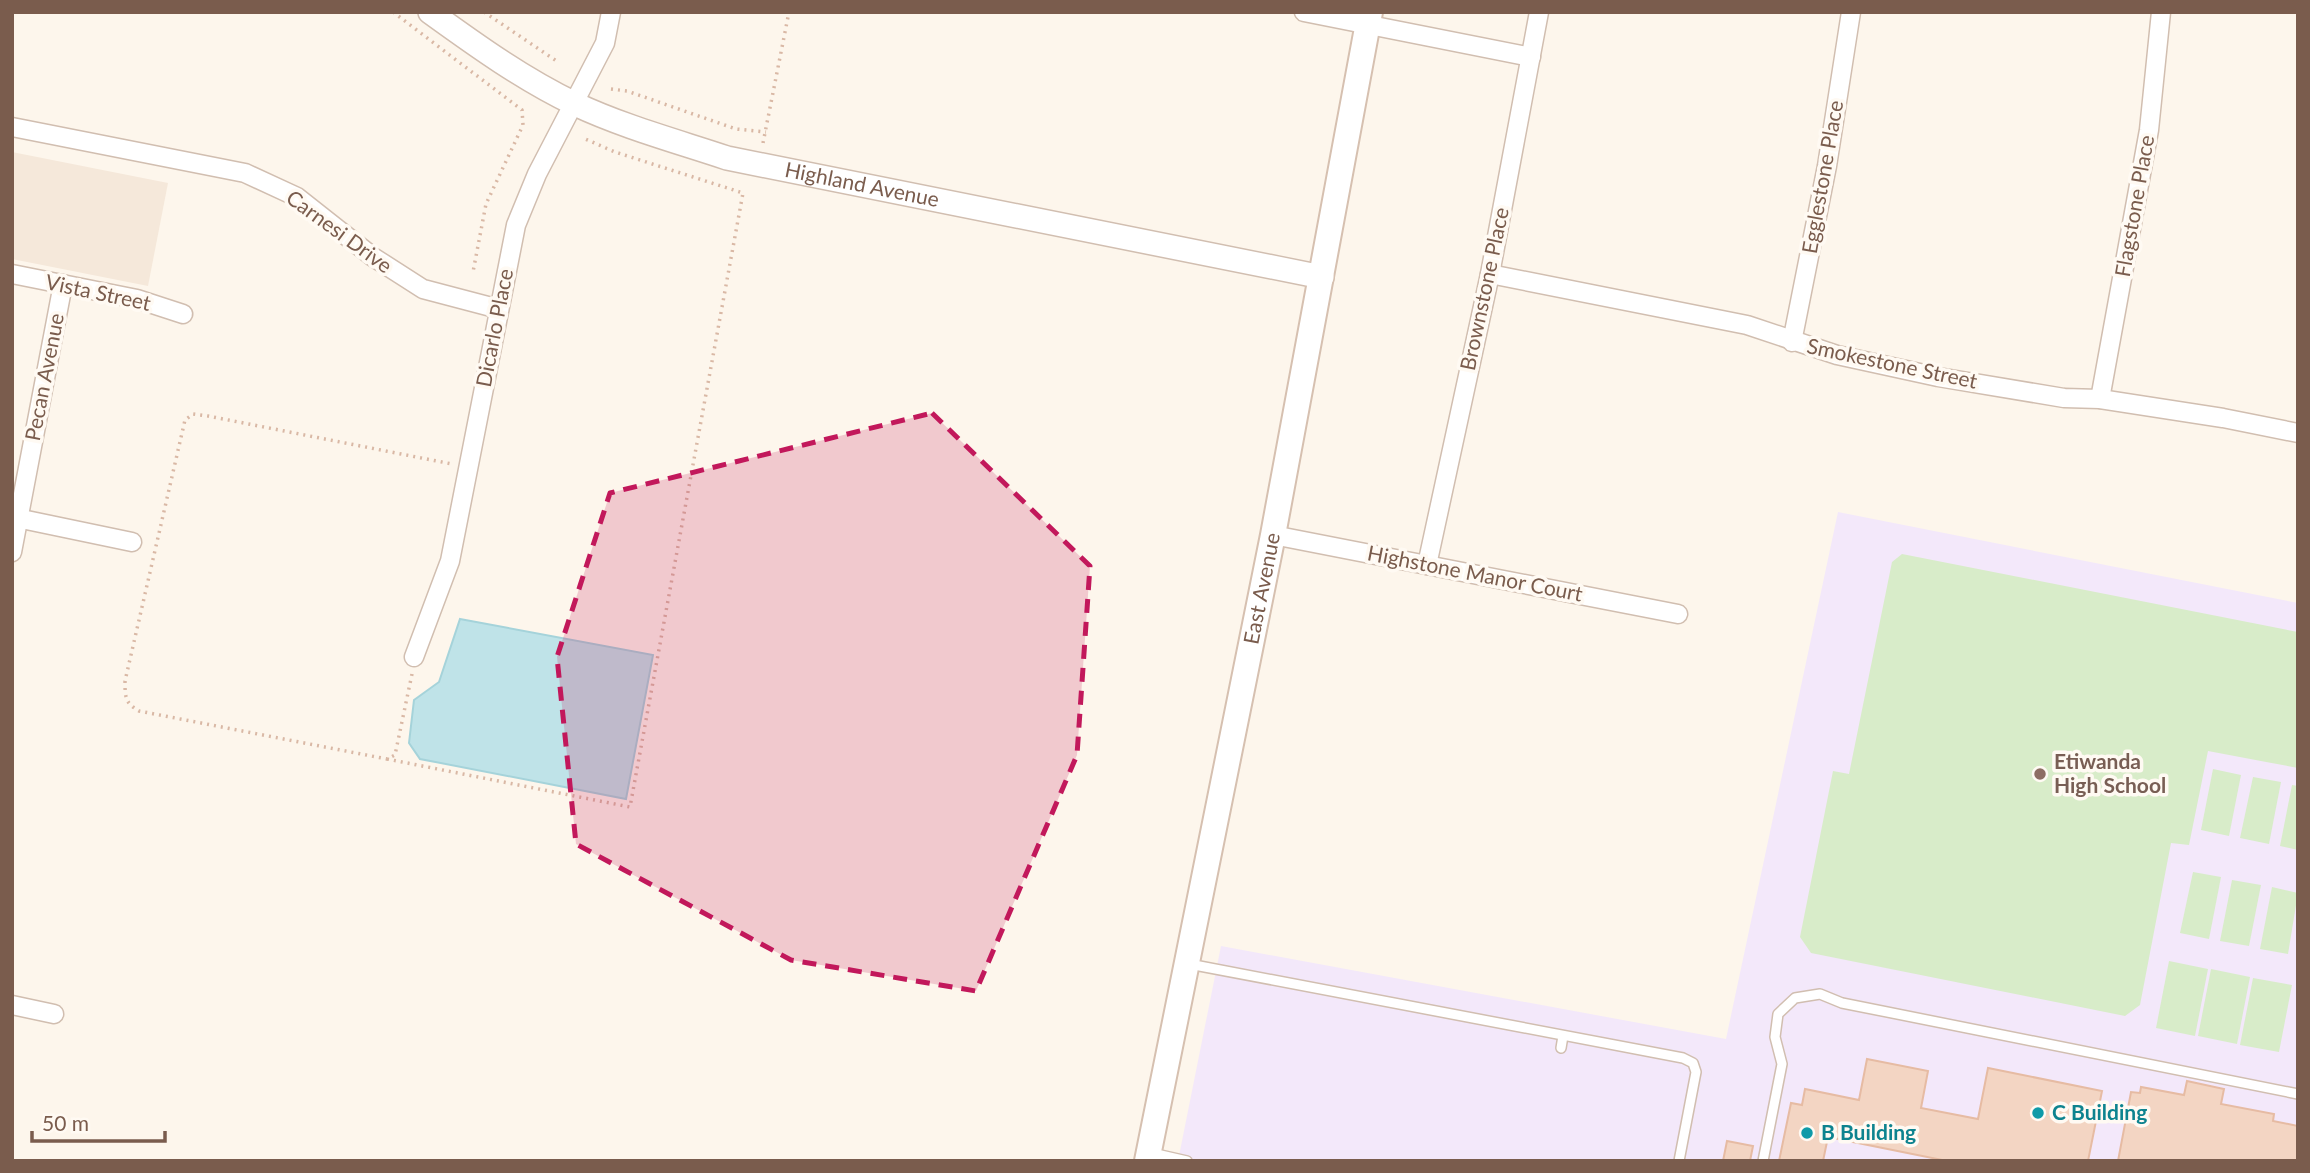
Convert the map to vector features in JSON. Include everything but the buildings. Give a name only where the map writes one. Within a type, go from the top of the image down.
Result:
[{"type":"main road","name":"East Avenue","points":[[1148,1157],[1273,535],[1369,19]]},
{"type":"street","name":"Highland Avenue","points":[[430,12],[492,57],[575,103],[639,130],[762,168],[1322,277]]},
{"type":"street","name":"Dicarlo Place","points":[[414,657],[450,561],[516,225],[537,174],[605,43],[611,12]]},
{"type":"street","points":[[1304,12],[1369,19],[1531,57]]},
{"type":"street","name":"Brownstone Place","points":[[1427,565],[1490,274],[1539,12]]},
{"type":"street","name":"Egglestone Place","points":[[1792,342],[1827,166],[1851,12]]},
{"type":"street","name":"Flagstone Place","points":[[2100,399],[2149,130],[2161,12]]},
{"type":"street","name":"Carnesi Drive","points":[[12,127],[245,173],[297,197],[373,257],[423,289],[499,309]]},
{"type":"street","name":"Vista Street","points":[[12,274],[137,299],[183,314]]},
{"type":"street","name":"Smokestone Street","points":[[1490,274],[1747,326],[1792,342],[1938,377],[2064,398],[2100,399],[2298,433]]},
{"type":"street","name":"Pecan Avenue","points":[[12,552],[15,518],[63,284]]},
{"type":"street","points":[[15,518],[132,542]]},
{"type":"street","name":"Highstone Manor Court","points":[[1273,535],[1678,614]]},
{"type":"street","points":[[12,1005],[54,1014]]},
{"type":"lane","points":[[1188,964],[1693,1063],[1696,1072],[1679,1161]]},
{"type":"lane","points":[[1763,1161],[1782,1064],[1775,1037],[1778,1014],[1794,998],[1819,994],[1842,1003],[2298,1094]]},
{"type":"lane","points":[[1561,1048],[1563,1036]]},
{"type":"lane","points":[[1148,1157],[1189,1160]]},
{"type":"path","points":[[393,12],[522,110],[523,125],[486,204],[473,272]]},
{"type":"path","points":[[484,12],[558,62]]},
{"type":"path","points":[[763,143],[789,12]]},
{"type":"path","points":[[611,89],[627,91],[736,129],[766,132]]},
{"type":"path","points":[[468,468],[193,414],[185,420],[125,681],[128,704],[139,711],[630,807],[743,193],[615,152],[583,138]]},
{"type":"path","points":[[387,760],[395,755],[414,657]]},
{"type":"highlighted area","points":[[932,413],[1090,566],[1077,755],[976,991],[791,960],[576,844],[557,657],[610,493]]},
{"type":"shaded area","points":[[12,152],[168,183],[148,286],[12,259]]},
{"type":"shaded area","name":"Etiwanda High School","points":[[1838,512],[2298,603],[2298,1161],[1178,1161],[1221,946],[1726,1039]]},
{"type":"green space","points":[[1902,554],[2298,632],[2298,768],[2208,751],[2189,845],[2171,843],[2140,1005],[2125,1016],[1811,953],[1800,937],[1833,771],[1849,774],[1892,562]]},
{"type":"green space","points":[[2213,769],[2241,775],[2229,836],[2201,830]]},
{"type":"green space","points":[[2253,777],[2281,782],[2269,844],[2240,838]]},
{"type":"green space","points":[[2292,785],[2298,786],[2298,850],[2280,846]]},
{"type":"green space","points":[[2193,872],[2221,877],[2209,939],[2180,933]]},
{"type":"green space","points":[[2232,880],[2261,885],[2249,946],[2220,941]]},
{"type":"green space","points":[[2272,887],[2298,893],[2288,954],[2260,949]]},
{"type":"green space","points":[[2169,961],[2208,969],[2195,1036],[2156,1028]]},
{"type":"green space","points":[[2211,969],[2250,977],[2237,1044],[2198,1036]]},
{"type":"green space","points":[[2253,978],[2292,985],[2279,1052],[2240,1045]]},
{"type":"water","points":[[460,619],[653,655],[626,799],[420,759],[409,743],[414,700],[439,682]]},
{"type":"place","name":"Etiwanda High School","points":[[2040,774]]},
{"type":"place","name":"C Building","points":[[2038,1113]]},
{"type":"place","name":"B Building","points":[[1807,1133]]}]
